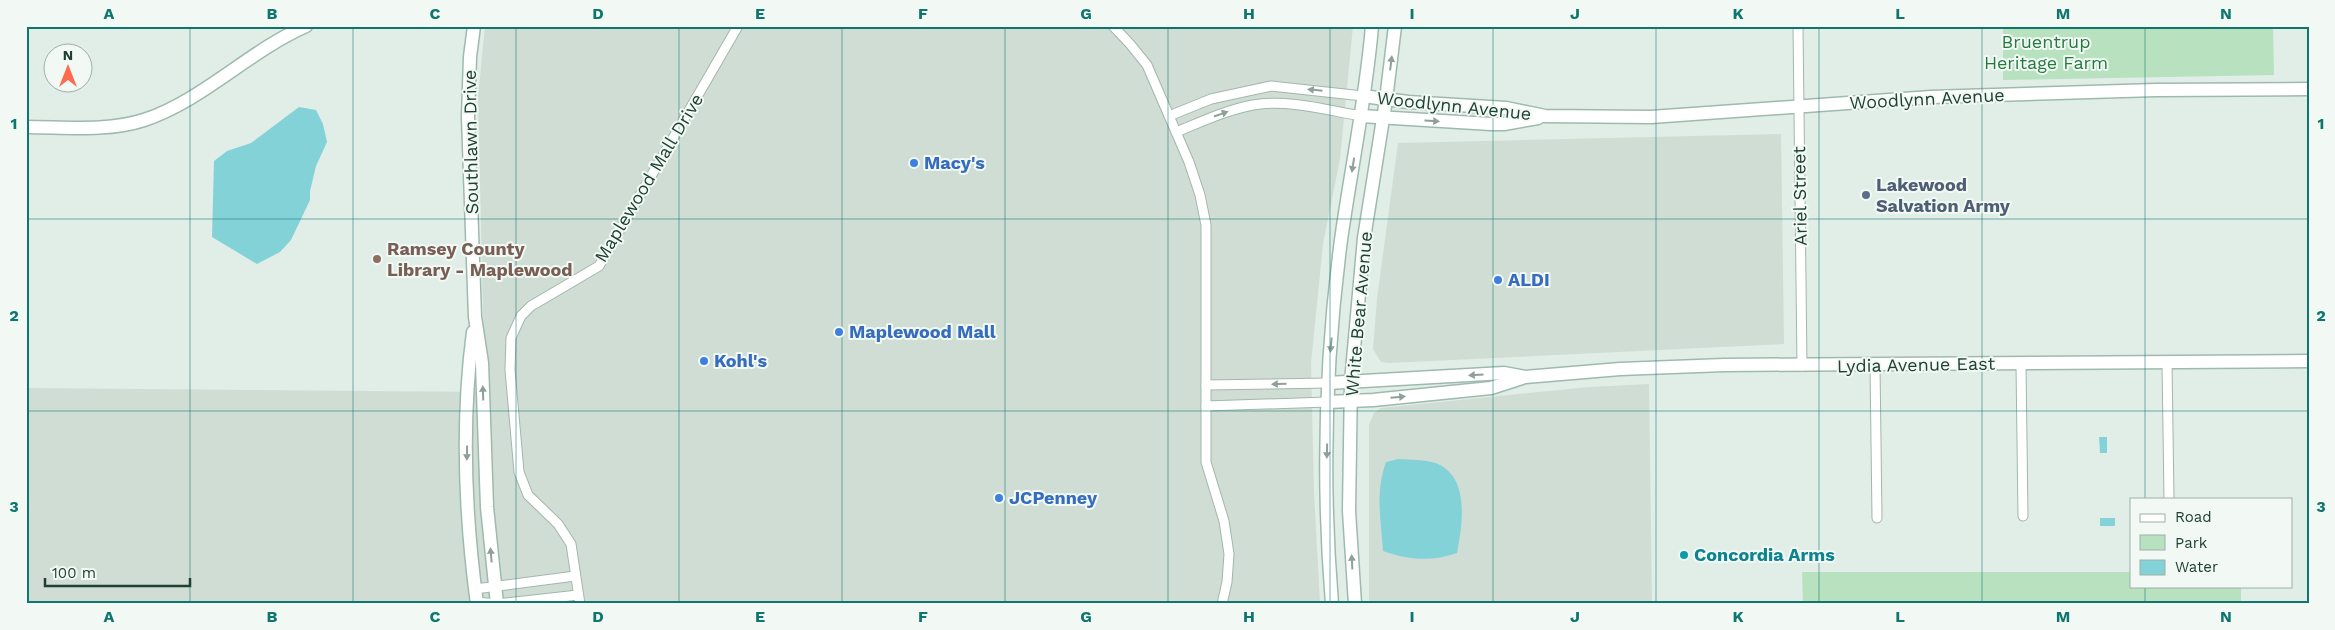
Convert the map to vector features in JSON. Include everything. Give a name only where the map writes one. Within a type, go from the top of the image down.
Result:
[{"type":"street","points":[[26,127],[110,126],[152,117],[184,101],[271,45],[306,26]]},
{"type":"street","name":"Southlawn Drive","points":[[474,26],[468,91],[475,317],[482,363],[487,507],[497,604]]},
{"type":"street","name":"Maplewood Mall Drive","points":[[477,603],[497,604],[579,600],[571,544],[558,524],[528,495],[519,472],[510,370],[511,338],[521,316],[531,306],[599,266],[738,26]]},
{"type":"street","points":[[1113,26],[1147,65],[1176,132],[1200,195],[1206,225],[1206,462],[1224,521],[1229,554],[1227,582],[1222,604]]},
{"type":"street","name":"White Bear Avenue","points":[[1331,600],[1326,506],[1328,383],[1341,240],[1361,116],[1372,26]]},
{"type":"street","name":"White Bear Avenue","points":[[1355,604],[1349,511],[1351,382],[1364,238],[1384,119],[1395,26]]},
{"type":"street","name":"Ariel Street","points":[[1798,26],[1802,366]]},
{"type":"street","points":[[1169,116],[1211,99],[1271,86],[1363,96]]},
{"type":"street","name":"Woodlynn Avenue","points":[[1363,96],[1386,100],[1506,108],[1545,116],[1651,117],[1798,106],[2027,94],[2309,89]]},
{"type":"street","points":[[1176,132],[1223,113],[1254,105],[1284,104],[1361,116]]},
{"type":"street","name":"Woodlynn Avenue","points":[[1361,116],[1384,119],[1504,124],[1545,116]]},
{"type":"street","name":"Southlawn Drive","points":[[475,317],[469,362],[466,494],[477,603]]},
{"type":"street","name":"Lydia Avenue East","points":[[1327,402],[1350,402],[1491,388],[1525,377],[1657,367],[2309,361]]},
{"type":"street","points":[[2168,362],[2169,498]]},
{"type":"street","points":[[2021,364],[2023,516]]},
{"type":"street","points":[[1875,365],[1877,518]]},
{"type":"street","name":"Lydia Avenue East","points":[[1328,383],[1504,373],[1525,377]]},
{"type":"street","points":[[1206,385],[1328,383]]},
{"type":"street","points":[[1206,406],[1327,402]]},
{"type":"street","points":[[475,589],[575,576]]},
{"type":"shaded area","points":[[485,26],[1353,26],[1340,159],[1323,244],[1311,363],[1314,492],[1320,604],[26,604],[26,388],[485,392],[478,98]]},
{"type":"shaded area","points":[[1781,134],[1784,344],[1389,363],[1381,362],[1373,349],[1377,299],[1398,143]]},
{"type":"shaded area","points":[[1649,384],[1652,604],[1369,604],[1369,425],[1374,413],[1381,408],[1589,387]]},
{"type":"green space","name":"Bruentrup Heritage Farm","points":[[2003,26],[2273,26],[2274,75],[2003,80]]},
{"type":"green space","points":[[1802,572],[2130,572],[2130,588],[2241,588],[2241,604],[1803,604]]},
{"type":"water","points":[[299,107],[316,110],[323,124],[327,142],[316,166],[310,191],[310,200],[291,240],[280,252],[257,264],[212,237],[214,161],[227,151],[251,143]]},
{"type":"water","points":[[2099,437],[2107,437],[2107,453],[2100,453]]},
{"type":"water","points":[[1398,459],[1436,463],[1450,472],[1460,493],[1462,505],[1461,530],[1457,553],[1438,558],[1420,559],[1383,551],[1380,506],[1381,484],[1386,462]]},
{"type":"water","points":[[2100,518],[2115,518],[2115,526],[2100,526]]},
{"type":"place","name":"Macy's","points":[[914,163]]},
{"type":"place","name":"Lakewood Salvation Army","points":[[1866,195]]},
{"type":"place","name":"Ramsey County Library - Maplewood","points":[[377,259]]},
{"type":"place","name":"ALDI","points":[[1498,280]]},
{"type":"place","name":"Maplewood Mall","points":[[839,332]]},
{"type":"place","name":"Kohl's","points":[[704,361]]},
{"type":"place","name":"JCPenney","points":[[999,498]]},
{"type":"place","name":"Concordia Arms","points":[[1684,555]]}]
